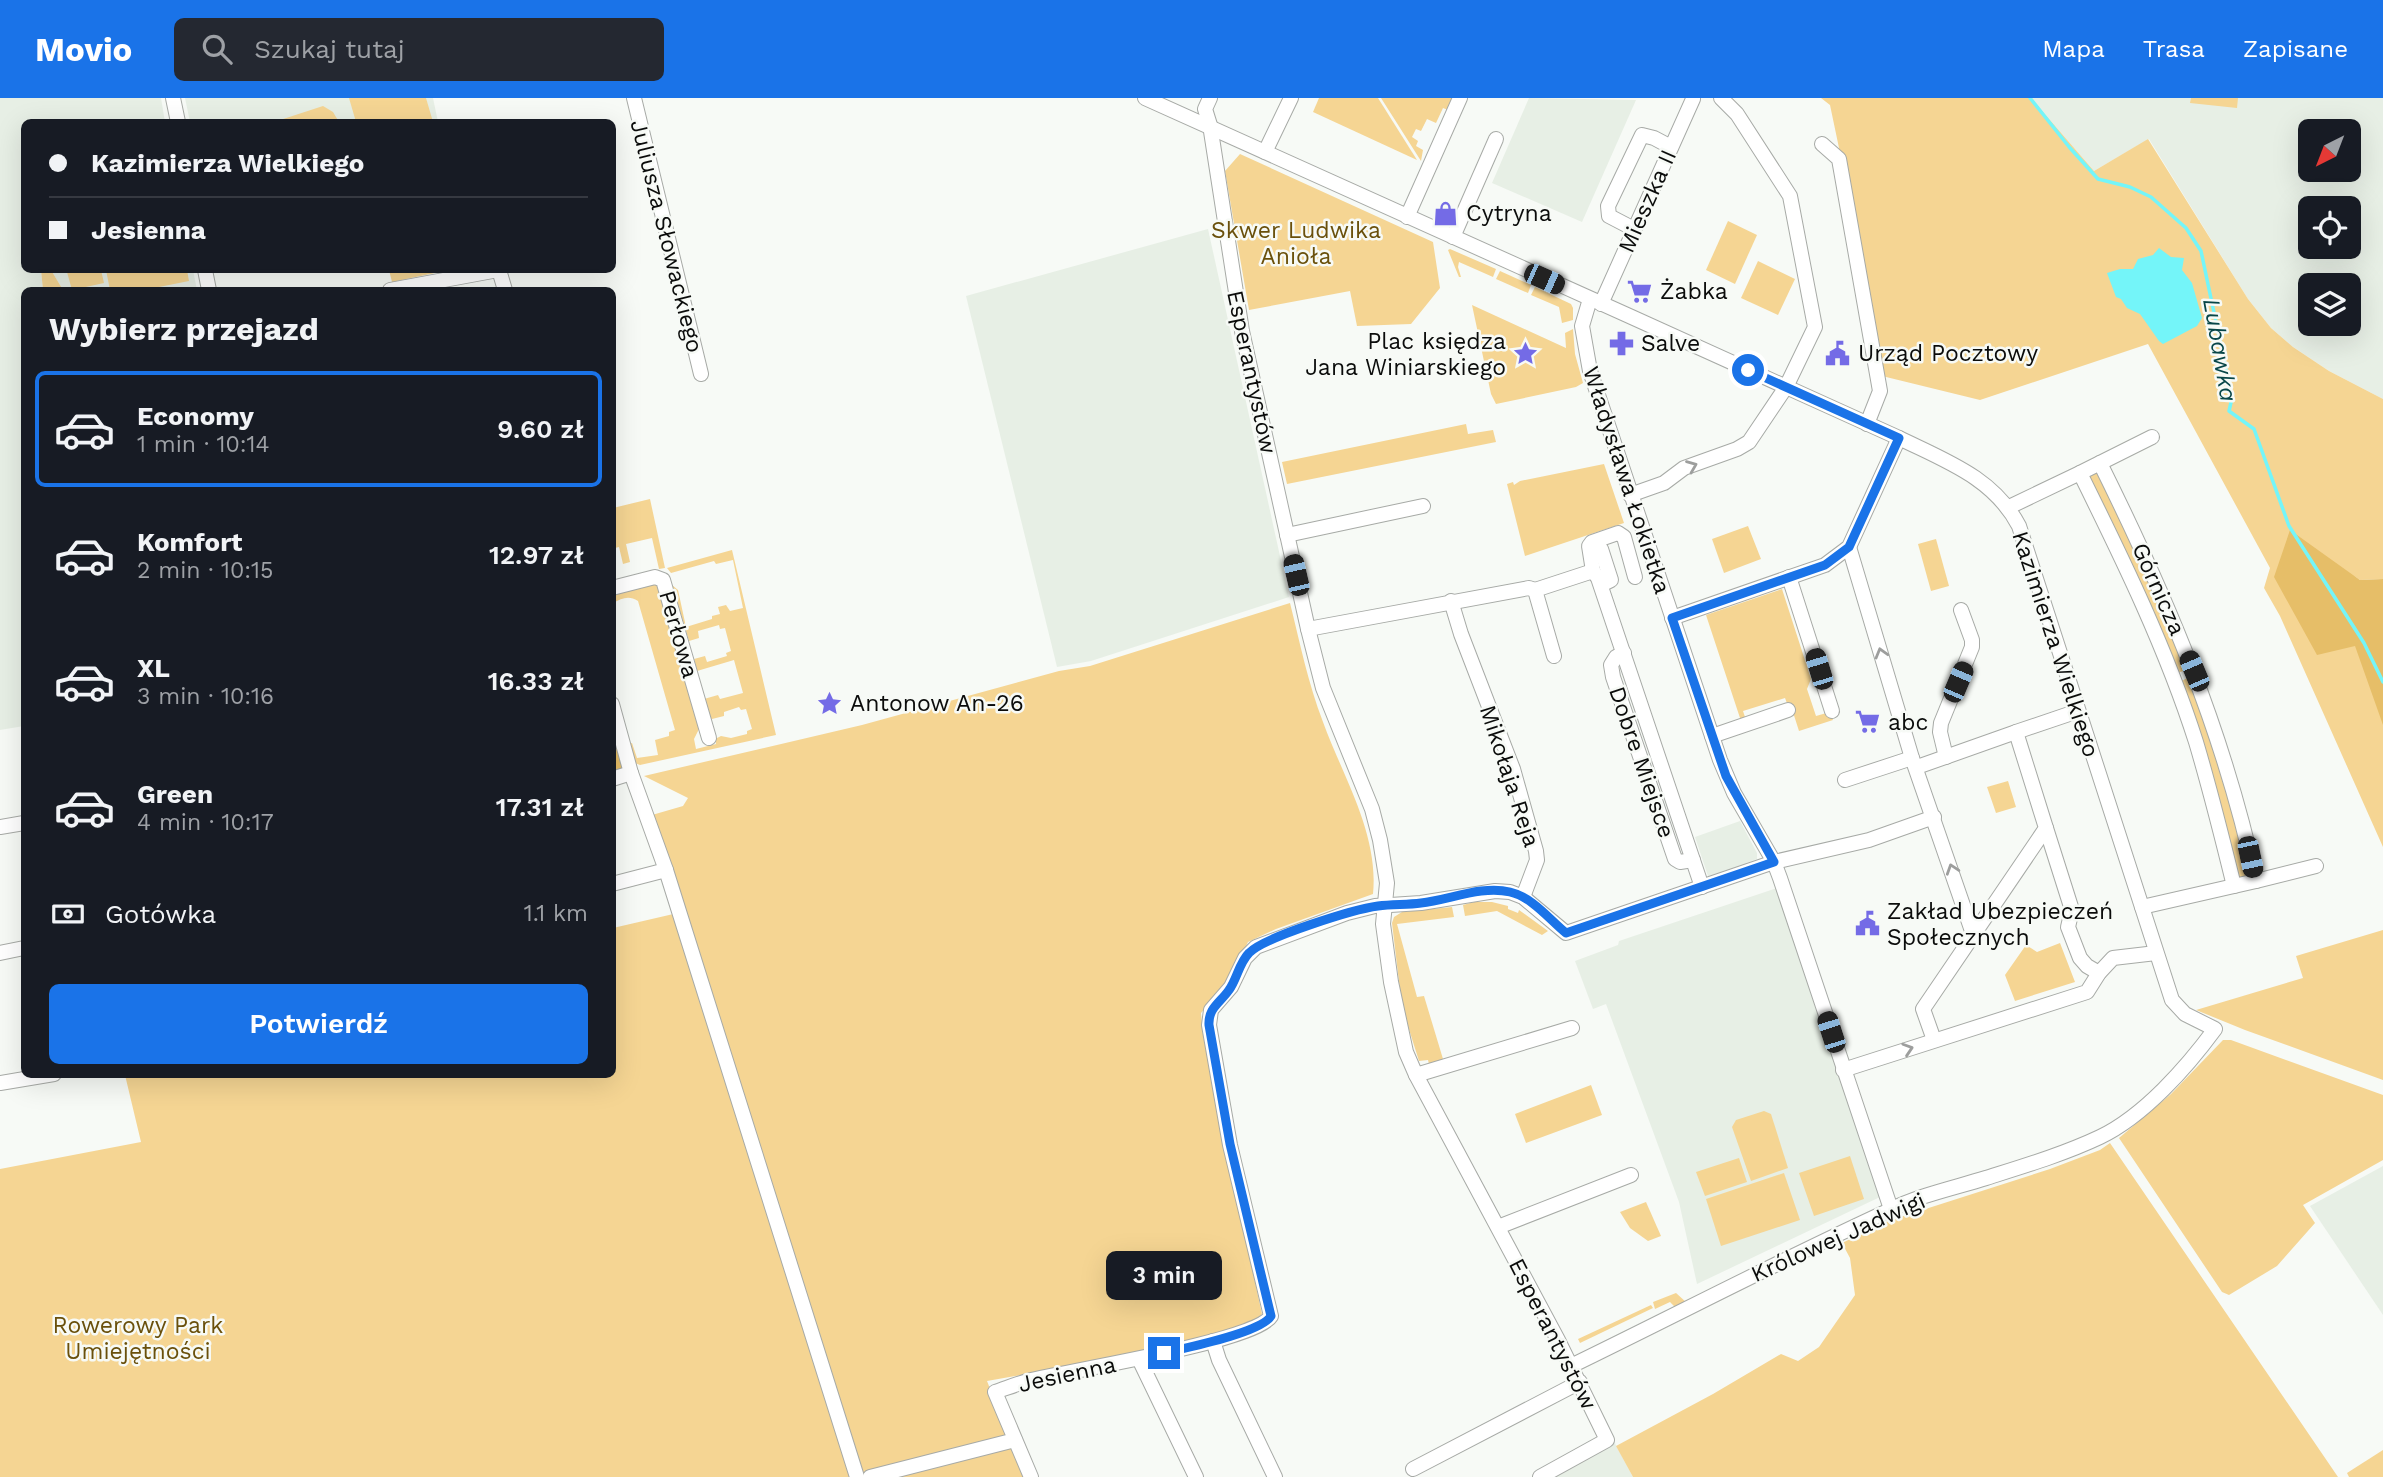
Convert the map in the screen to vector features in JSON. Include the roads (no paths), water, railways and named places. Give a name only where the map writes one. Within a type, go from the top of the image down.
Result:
[{"type":"street","points":[[173,98],[176,119]]},
{"type":"street","name":"Juliusza Słowackiego","points":[[634,98],[701,374]]},
{"type":"street","name":"Kazimierza Wielkiego","points":[[1145,98],[1210,125],[1407,217],[1899,438],[1964,470],[1991,489],[2009,507],[2026,546],[2172,1000],[2185,1014],[2215,1029],[2205,1043]]},
{"type":"street","name":"Esperantystów","points":[[1210,98],[1205,109],[1210,125],[1242,331],[1308,629],[1323,688],[1372,809],[1380,839],[1387,883],[1383,924],[1397,1014],[1406,1052],[1580,1382],[1607,1440],[1540,1477]]},
{"type":"street","points":[[1265,152],[1291,98]]},
{"type":"street","points":[[1407,217],[1460,98]]},
{"type":"street","points":[[1630,495],[1664,483],[1684,468],[1749,442],[1786,387],[1815,327],[1790,196],[1737,114],[1721,98]]},
{"type":"street","name":"Mieszka II","points":[[1595,301],[1634,229],[1693,99]]},
{"type":"street","points":[[1634,229],[1609,216],[1608,206],[1642,135],[1671,147]]},
{"type":"street","points":[[1453,237],[1496,139]]},
{"type":"street","points":[[1822,144],[1839,159],[1872,339],[1880,391],[1867,424]]},
{"type":"street","points":[[406,287],[483,273]]},
{"type":"street","name":"Władysława Łokietka","points":[[1595,301],[1582,326],[1586,358],[1630,495],[1734,793],[1774,862],[1891,1209]]},
{"type":"street","points":[[2009,507],[2152,437]]},
{"type":"street","points":[[1672,618],[1825,565],[1849,547],[1899,438]]},
{"type":"street","name":"Górnicza","points":[[2100,463],[2158,581],[2194,671],[2224,762],[2256,881]]},
{"type":"street","name":"Górnicza","points":[[2080,473],[2125,563],[2173,679],[2195,740],[2234,886]]},
{"type":"street","points":[[1287,535],[1423,506]]},
{"type":"street","points":[[1308,629],[1451,601],[1532,589],[1593,571],[1589,546],[1592,542],[1618,533],[1624,537],[1636,577]]},
{"type":"street","points":[[1849,547],[1914,763],[1973,934]]},
{"type":"street","points":[[1601,549],[1611,580],[1601,585]]},
{"type":"street","name":"Dobre Miejsce","points":[[1593,571],[1601,585],[1702,887]]},
{"type":"street","name":"Perłowa","points":[[616,587],[655,577],[663,580],[709,738]]},
{"type":"street","points":[[1789,577],[1832,711]]},
{"type":"street","points":[[1532,589],[1554,656]]},
{"type":"street","name":"Mikołaja Reja","points":[[1451,601],[1461,635],[1513,769],[1536,851],[1536,860],[1523,897]]},
{"type":"street","points":[[1946,757],[1940,732],[1941,723],[1972,648],[1972,640],[1961,610]]},
{"type":"street","points":[[2173,679],[2194,671]]},
{"type":"street","points":[[1712,736],[1788,710]]},
{"type":"street","points":[[1845,780],[1946,757],[2078,711]]},
{"type":"street","points":[[616,719],[631,773],[666,870],[857,1477]]},
{"type":"street","points":[[2016,732],[2072,910],[2068,927],[2080,958],[2099,973]]},
{"type":"street","points":[[616,778],[631,773]]},
{"type":"street","points":[[1385,905],[1421,903],[1496,891],[1510,892],[1523,897],[1566,933],[1774,862],[1869,840],[1934,817]]},
{"type":"street","points":[[0,827],[21,824]]},
{"type":"street","points":[[1934,1040],[1923,1009],[2046,828]]},
{"type":"street","points":[[2142,907],[2316,866]]},
{"type":"street","points":[[616,883],[666,870]]},
{"type":"street","name":"Jesienna","points":[[1031,1477],[995,1392],[1030,1380],[1139,1359],[1213,1341],[1250,1330],[1268,1321],[1271,1312],[1230,1144],[1208,1017],[1231,987],[1245,958],[1256,947],[1347,913],[1385,905]]},
{"type":"street","points":[[0,953],[21,949]]},
{"type":"street","points":[[1843,1070],[2087,992],[2113,958],[2156,953]]},
{"type":"street","points":[[1416,1075],[1572,1028]]},
{"type":"street","name":"Królowej Jadwigi","points":[[1571,1366],[1714,1293],[1891,1209],[2039,1161],[2100,1137],[2130,1118],[2205,1043]]},
{"type":"street","points":[[0,1083],[30,1078]]},
{"type":"street","points":[[1498,1227],[1631,1175]]},
{"type":"street","points":[[1213,1341],[1219,1360],[1275,1477]]},
{"type":"street","points":[[1139,1359],[1196,1477]]},
{"type":"street","points":[[1413,1469],[1580,1382]]},
{"type":"street","points":[[870,1477],[1015,1440]]},
{"type":"water","points":[[2159,248],[2171,257],[2184,258],[2182,270],[2192,283],[2202,318],[2197,326],[2163,344],[2140,314],[2127,308],[2121,299],[2116,297],[2107,273],[2133,269],[2138,259],[2153,255]]},
{"type":"waterway","name":"Lubawka","points":[[2030,98],[2098,179],[2130,187],[2151,197],[2186,228],[2201,251],[2232,398],[2229,411],[2254,429],[2289,526],[2364,643],[2383,682]]},
{"type":"place","name":"Cytryna","points":[[1446,213]]},
{"type":"place","name":"Żabka","points":[[1640,291]]},
{"type":"place","name":"Salve","points":[[1621,343]]},
{"type":"place","name":"Urząd Pocztowy","points":[[1838,353]]},
{"type":"place","name":"Plac księdza Jana Winiarskiego","points":[[1526,354]]},
{"type":"place","name":"Antonow An-26","points":[[830,703]]},
{"type":"place","name":"abc","points":[[1868,722]]},
{"type":"place","name":"Zakład Ubezpieczeń Społecznych","points":[[1867,924]]},
{"type":"park label","name":"Skwer Ludwika Anioła","points":[[1296,243]]},
{"type":"park label","name":"Rowerowy Park Umiejętności","points":[[138,1338]]}]
